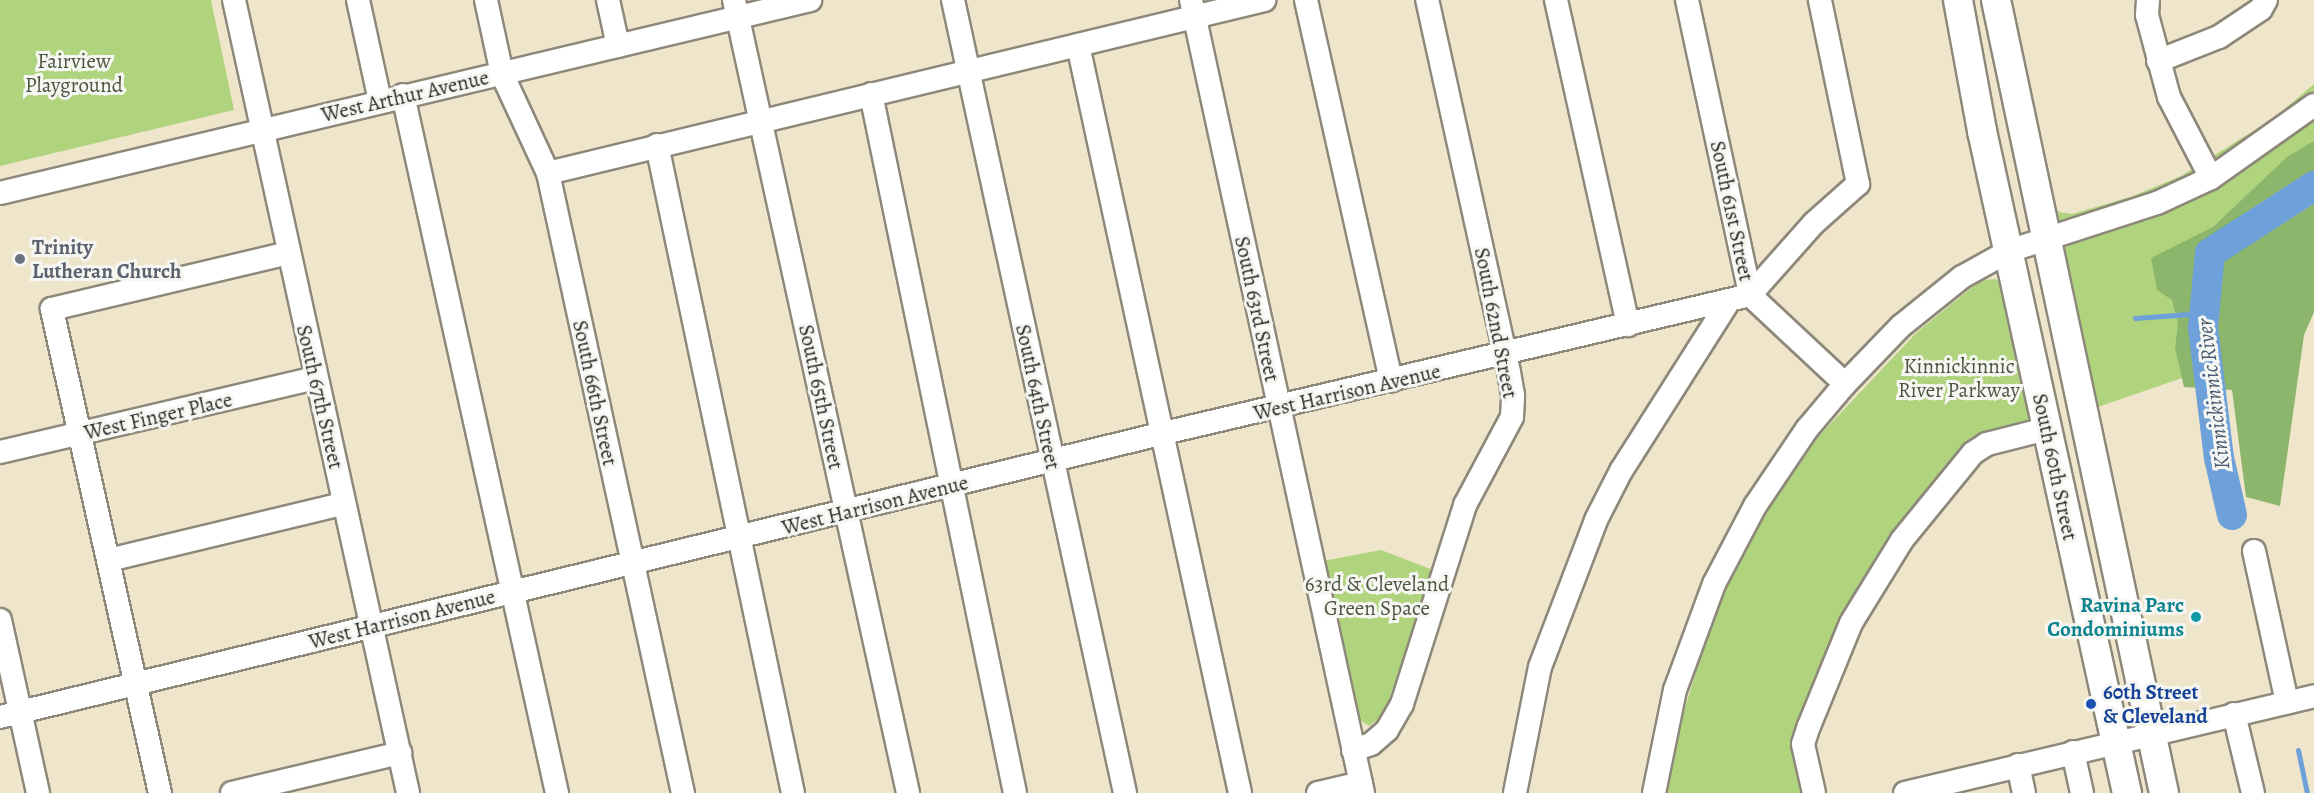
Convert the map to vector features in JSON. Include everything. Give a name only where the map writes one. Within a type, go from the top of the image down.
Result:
[{"type":"main road","name":"South 60th Street","points":[[1958,0],[2046,429],[2116,741],[2125,793]]},
{"type":"main road","name":"South 60th Street","points":[[1996,0],[2048,235],[2164,793]]},
{"type":"main road","points":[[2046,429],[2085,420]]},
{"type":"street","name":"South 67th Street","points":[[234,0],[315,378],[408,793]]},
{"type":"street","points":[[358,0],[380,101]]},
{"type":"street","name":"South 66th Street","points":[[486,0],[502,74],[548,173],[683,793]]},
{"type":"street","points":[[608,0],[618,46]]},
{"type":"street","name":"West Arthur Avenue","points":[[0,193],[403,95],[618,46],[736,8],[810,0]]},
{"type":"street","name":"South 64th Street","points":[[953,0],[1125,793]]},
{"type":"street","points":[[548,173],[760,119],[1078,45],[1193,8],[1264,0]]},
{"type":"street","points":[[1306,0],[1391,381]]},
{"type":"street","name":"South 62nd Street","points":[[1353,750],[1371,744],[1387,729],[1402,704],[1465,505],[1512,417],[1514,394],[1427,0]]},
{"type":"street","points":[[1556,0],[1628,325]]},
{"type":"street","name":"South 61st Street","points":[[1687,0],[1739,298],[1845,384]]},
{"type":"street","points":[[1515,793],[1540,667],[1596,520],[1621,471],[1739,298],[1814,223],[1858,184],[1820,0]]},
{"type":"street","points":[[2148,0],[2158,61],[2169,98],[2211,178]]},
{"type":"street","points":[[2158,61],[2219,37],[2261,9],[2266,0]]},
{"type":"street","name":"South 65th Street","points":[[736,8],[908,793]]},
{"type":"street","name":"South 63rd Street","points":[[1193,8],[1278,409],[1362,788]]},
{"type":"street","points":[[1078,45],[1164,433],[1240,793]]},
{"type":"street","points":[[871,94],[1015,793]]},
{"type":"street","points":[[403,95],[557,793]]},
{"type":"street","points":[[1654,793],[1675,690],[1714,584],[1755,506],[1807,429],[1845,384],[1901,326],[1962,277],[2009,250],[2048,235],[2157,203],[2211,178],[2314,105]]},
{"type":"street","points":[[657,145],[793,793]]},
{"type":"street","points":[[160,793],[52,309],[288,253]]},
{"type":"street","name":"West Harrison Avenue","points":[[10,714],[741,539],[1164,433],[1278,409],[1739,298]]},
{"type":"street","name":"West Finger Place","points":[[0,452],[315,378]]},
{"type":"street","points":[[1814,793],[1803,744],[1809,726],[1851,623],[1896,549],[1973,453],[1987,444],[2046,429]]},
{"type":"street","points":[[109,560],[344,504]]},
{"type":"street","points":[[2254,551],[2287,702]]},
{"type":"street","points":[[0,620],[10,714],[38,793]]},
{"type":"street","points":[[1905,793],[2116,741],[2314,696]]},
{"type":"street","points":[[2234,714],[2253,793]]},
{"type":"street","points":[[2073,752],[2082,793]]},
{"type":"street","points":[[232,793],[400,753]]},
{"type":"street","points":[[2018,765],[2024,793]]},
{"type":"street","points":[[1318,793],[1362,788]]},
{"type":"green space","name":"Fairview Playground","points":[[0,0],[211,0],[234,110],[0,166]]},
{"type":"green space","name":"Kinnickinnic River Parkway","points":[[2314,84],[2314,267],[2275,346],[2092,409],[2053,206],[2059,212],[2072,214],[2133,196],[2181,176],[2274,118]]},
{"type":"green space","points":[[2314,141],[2314,312],[2304,335],[2280,506],[2246,497],[2232,390],[2184,387],[2175,348],[2178,324],[2172,300],[2157,290],[2151,258],[2213,227],[2287,157]]},
{"type":"green space","name":"Kinnickinnic River Parkway","points":[[1996,279],[2005,288],[2034,423],[1986,437],[1827,661],[1806,793],[1666,793],[1674,744],[1708,632],[1733,572],[1770,506],[1819,436],[1917,332],[1981,280]]},
{"type":"green space","name":"63rd & Cleveland Green Space","points":[[1381,550],[1433,570],[1384,714],[1369,726],[1357,718],[1323,561]]},
{"type":"waterway","name":"Kinnickinnic River","points":[[2232,515],[2219,458],[2203,328],[2210,253],[2314,186]]},
{"type":"waterway","points":[[2135,318],[2204,313]]},
{"type":"waterway","name":"Kinnickinnic River","points":[[2298,750],[2307,793]]},
{"type":"place","name":"Trinity Lutheran Church","points":[[20,259]]},
{"type":"place","name":"Ravina Parc Condominiums","points":[[2196,617]]},
{"type":"place","name":"60th Street & Cleveland","points":[[2091,704]]}]
